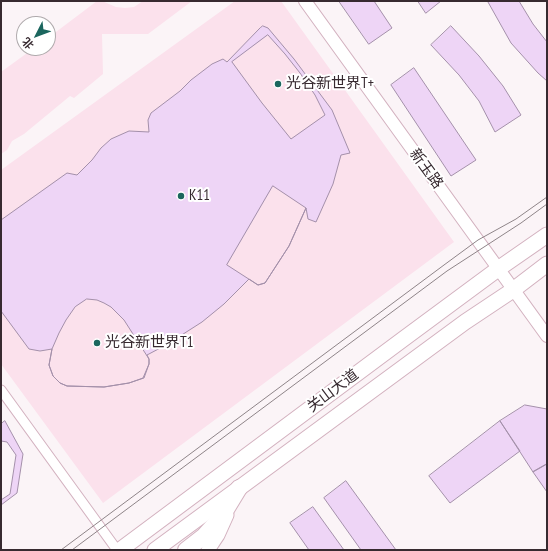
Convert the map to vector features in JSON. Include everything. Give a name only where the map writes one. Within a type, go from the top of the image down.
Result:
[{"type":"highway","points":[[186,550],[204,536],[222,516],[239,488]]},
{"type":"main road","name":"关山大道","points":[[119,550],[498,269],[547,235]]},
{"type":"main road","name":"关山大道","points":[[155,550],[465,322],[514,290],[547,264]]},
{"type":"main road","points":[[208,550],[218,535],[239,488]]},
{"type":"street","name":"新玉路","points":[[305,1],[547,336]]},
{"type":"street","points":[[1,390],[119,550]]},
{"type":"shaded area","points":[[97,1],[102,1],[116,7],[125,8],[134,7],[143,1],[192,1],[148,34],[102,34],[103,74],[74,98],[70,96],[24,134],[12,141],[7,150],[1,154],[1,72],[23,56],[56,56],[56,32]]},
{"type":"shaded area","points":[[235,1],[281,1],[454,242],[103,503],[1,364],[1,170]]},
{"type":"building","points":[[339,1],[374,1],[392,28],[369,44]]},
{"type":"building","points":[[418,1],[441,1],[426,13]]},
{"type":"building","points":[[519,1],[533,24],[547,42],[547,81],[511,43],[488,2]]},
{"type":"building","name":"K11","points":[[263,26],[268,28],[294,59],[332,110],[350,153],[341,155],[333,184],[316,222],[308,219],[306,208],[289,246],[265,283],[258,285],[249,279],[224,304],[202,322],[166,345],[147,355],[149,364],[143,378],[129,383],[104,387],[67,386],[60,383],[53,376],[49,365],[52,349],[40,351],[29,349],[1,311],[1,220],[67,173],[77,175],[111,139],[129,131],[149,132],[148,120],[151,113],[212,64],[223,59],[227,62]]},
{"type":"building","points":[[451,26],[479,56],[503,86],[521,115],[495,132],[479,101],[459,75],[431,45]]},
{"type":"building","name":"光谷新世界T+","points":[[268,35],[300,73],[315,95],[325,115],[291,139],[232,62]]},
{"type":"building","points":[[414,68],[476,160],[451,176],[391,85]]},
{"type":"building","points":[[273,186],[306,208],[289,246],[265,283],[258,285],[227,265]]},
{"type":"building","name":"光谷新世界T1","points":[[87,299],[97,300],[104,303],[111,307],[124,320],[149,359],[149,364],[144,378],[129,383],[104,387],[67,386],[60,383],[53,376],[49,365],[52,349],[59,333],[75,307]]},
{"type":"building","points":[[525,405],[547,409],[547,464],[533,472],[500,421]]},
{"type":"building","points":[[5,421],[23,454],[17,493],[1,505],[1,424]]},
{"type":"building","points":[[500,421],[520,451],[450,503],[429,476]]},
{"type":"building","points":[[1,441],[7,442],[16,455],[10,494],[1,500]]},
{"type":"building","points":[[547,464],[547,492],[533,472]]},
{"type":"building","points":[[346,481],[396,550],[361,550],[324,498]]},
{"type":"building","points":[[313,507],[344,550],[309,550],[290,523]]},
{"type":"tram line","points":[[61,550],[478,240],[516,219],[547,197]]},
{"type":"tram line","points":[[72,550],[447,271],[521,223],[547,204]]},
{"type":"place","name":"光谷新世界T+","points":[[278,84]]},
{"type":"place","name":"K11","points":[[181,196]]},
{"type":"place","name":"光谷新世界T1","points":[[97,343]]}]
